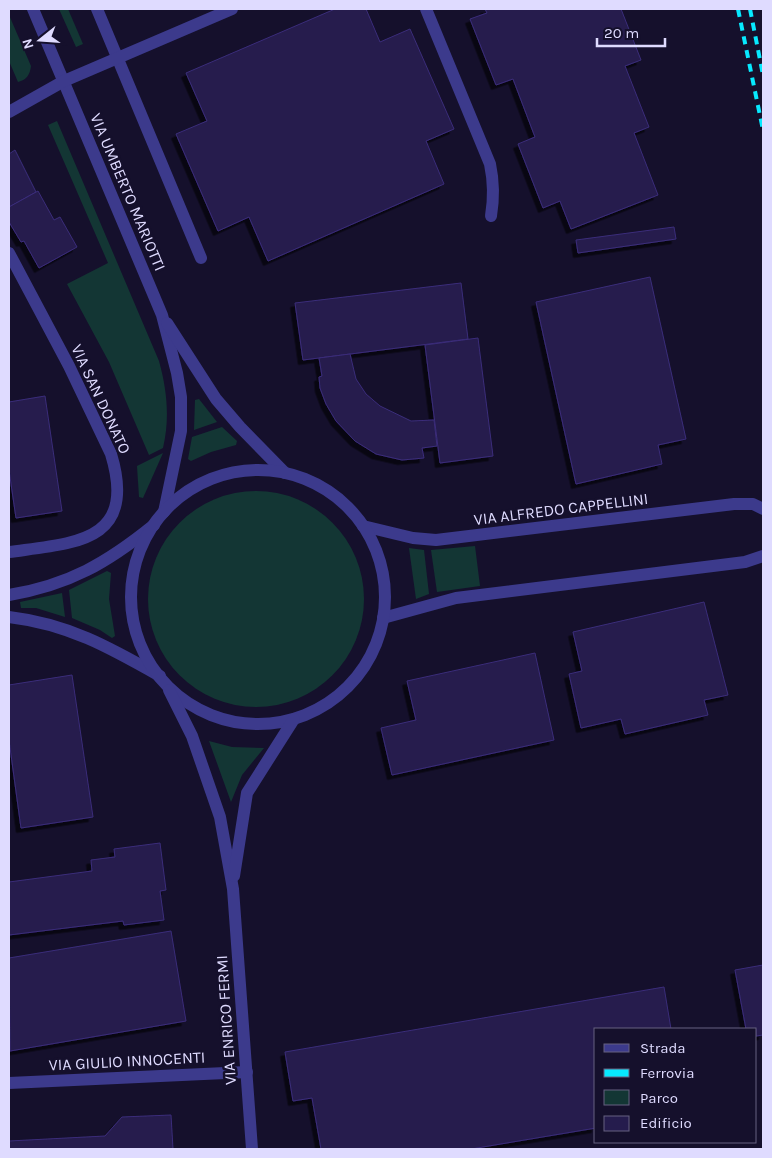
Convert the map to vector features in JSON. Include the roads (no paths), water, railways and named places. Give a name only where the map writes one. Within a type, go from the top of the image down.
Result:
[{"type":"street","name":"VIA UMBERTO MARIOTTI","points":[[33,9],[162,315],[177,373],[182,412],[182,431],[164,512]]},
{"type":"street","points":[[97,9],[201,258]]},
{"type":"street","points":[[9,112],[64,81],[232,9]]},
{"type":"street","points":[[426,9],[490,164],[494,198],[491,216]]},
{"type":"street","name":"VIA SAN DONATO","points":[[9,253],[69,366],[112,454],[116,469],[118,494],[110,520],[90,536],[67,544],[9,552]]},
{"type":"street","name":"VIA UMBERTO MARIOTTI","points":[[162,315],[216,399],[285,473]]},
{"type":"street","points":[[9,617],[37,621],[71,630],[117,652],[163,679],[194,707],[229,721],[266,724],[294,719],[324,706],[350,686],[372,654],[378,639],[383,618],[385,591],[376,549],[364,526],[347,506],[333,494],[310,481],[285,473],[252,470],[220,476],[189,490],[164,512],[154,525],[138,558],[134,575],[132,602],[138,637],[150,662],[163,679],[192,736],[220,817],[232,889]]},
{"type":"street","name":"VIA ALFREDO CAPPELLINI","points":[[364,526],[414,538],[436,540],[734,504],[753,504],[763,508]]},
{"type":"street","points":[[9,595],[43,588],[82,574],[120,552],[154,525]]},
{"type":"street","points":[[383,618],[456,598],[745,562],[763,556]]},
{"type":"street","points":[[232,889],[247,793],[294,719]]},
{"type":"street","name":"VIA ENRICO FERMI","points":[[232,889],[252,1149]]},
{"type":"street","name":"VIA GIULIO INNOCENTI","points":[[9,1083],[247,1072]]},
{"type":"railway","points":[[738,9],[763,130]]},
{"type":"railway","points":[[750,9],[763,75]]}]
